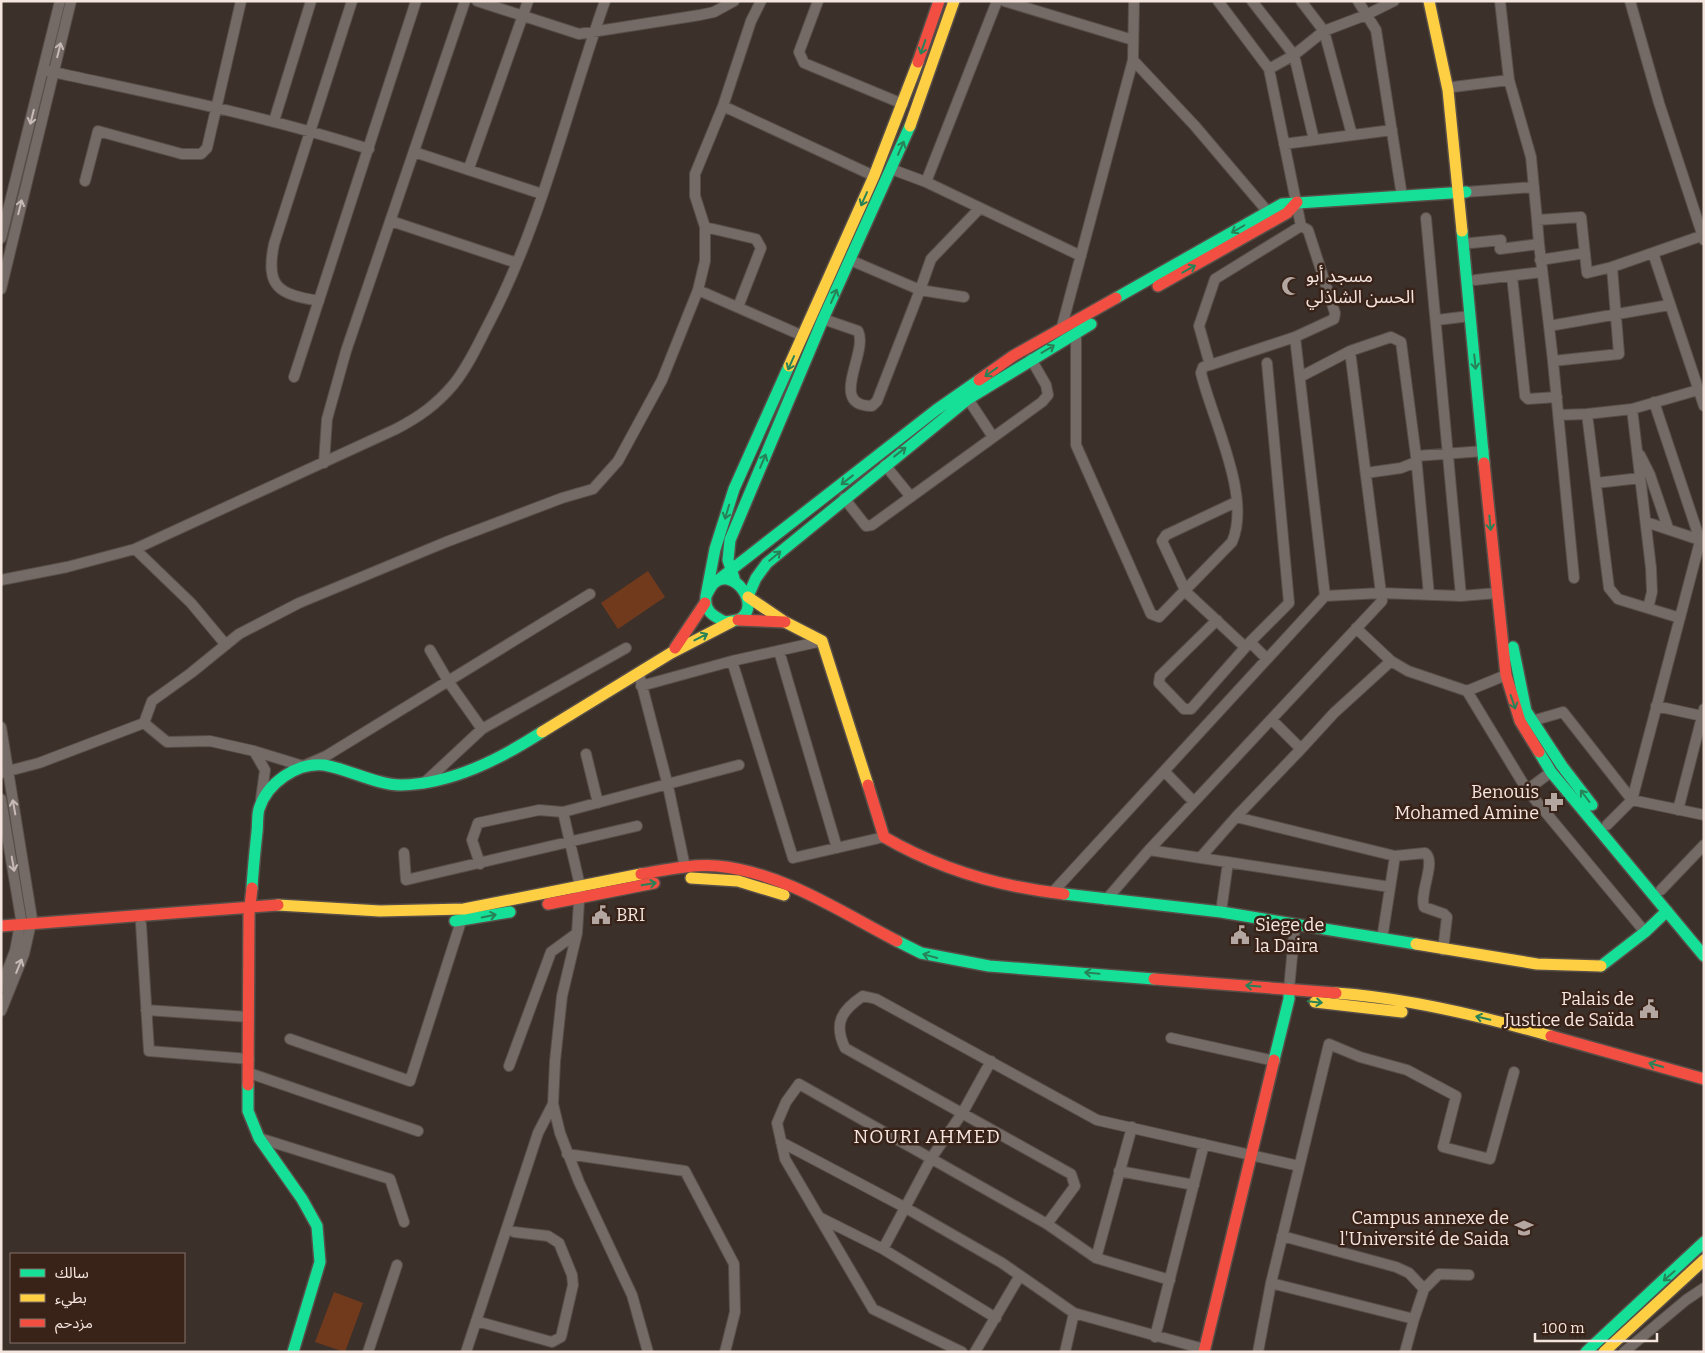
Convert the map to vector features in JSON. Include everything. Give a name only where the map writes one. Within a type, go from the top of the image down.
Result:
[{"type":"main road","points":[[785,622],[734,621],[714,618],[710,614],[706,599],[715,549],[734,489],[874,176],[903,104],[939,1]]},
{"type":"main road","points":[[954,1],[907,134],[823,320],[730,540],[727,559],[732,577],[743,587],[748,596],[785,622],[822,641],[884,837],[917,856],[982,879],[1052,893],[1221,912],[1537,964],[1600,967],[1645,932],[1668,911]]},
{"type":"main road","points":[[1430,1],[1448,90],[1471,243],[1488,389],[1512,640],[1524,702],[1532,721],[1607,826],[1704,943]]},
{"type":"main road","points":[[1438,1],[1448,45],[1453,87],[1470,316],[1506,674],[1520,721],[1551,772],[1704,956]]},
{"type":"main road","points":[[671,653],[706,599],[713,584],[732,577],[936,410],[1014,356],[1282,204],[1462,193]]},
{"type":"main road","points":[[292,1352],[320,1262],[317,1226],[302,1199],[259,1138],[248,1111],[249,911],[259,809],[270,790],[286,775],[303,766],[323,765],[398,785],[423,784],[452,777],[484,764],[533,738],[671,653],[734,621],[748,608],[748,596],[756,578],[767,563],[885,464],[968,399],[1076,332],[1287,213],[1297,202]]},
{"type":"main road","points":[[463,915],[580,886],[685,867],[717,866],[766,876],[818,900],[904,946],[939,958],[989,966],[1289,994],[1427,1016],[1704,1081]]},
{"type":"main road","points":[[1,935],[25,929],[249,911],[422,922],[579,898],[655,883],[708,878],[741,881],[771,889],[810,908]]},
{"type":"main road","points":[[1,926],[25,929],[141,924],[249,911]]},
{"type":"main road","points":[[845,927],[900,956],[953,971],[1289,994]]},
{"type":"main road","points":[[1204,1350],[1289,994]]},
{"type":"main road","points":[[1586,1352],[1704,1242]]},
{"type":"main road","points":[[1604,1352],[1704,1260]]},
{"type":"street","points":[[49,71],[60,1]]},
{"type":"street","points":[[1,289],[10,225],[49,71],[71,1]]},
{"type":"street","points":[[85,181],[98,131],[182,154],[201,154],[207,148],[241,1]]},
{"type":"street","points":[[274,121],[311,1]]},
{"type":"street","points":[[319,301],[290,296],[281,290],[272,275],[270,261],[352,1]]},
{"type":"street","points":[[294,377],[416,1]]},
{"type":"street","points":[[324,463],[327,419],[342,368],[465,1]]},
{"type":"street","points":[[477,1],[580,34],[700,15],[714,12],[734,1]]},
{"type":"street","points":[[468,168],[528,1]]},
{"type":"street","points":[[1,580],[67,567],[135,549],[396,430],[423,415],[439,401],[454,383],[474,352],[504,295],[542,194],[605,1]]},
{"type":"street","points":[[144,724],[152,701],[239,634],[299,603],[446,542],[562,498],[593,489],[618,461],[662,380],[698,290],[705,261],[705,227],[695,196],[695,174],[723,106],[751,21],[761,1]]},
{"type":"street","points":[[818,1],[799,52],[804,63],[903,104]]},
{"type":"street","points":[[926,182],[997,1]]},
{"type":"street","points":[[1004,1],[1133,40]]},
{"type":"street","points":[[1061,330],[1133,60],[1134,1]]},
{"type":"street","points":[[1218,1],[1269,69],[1301,226]]},
{"type":"street","points":[[1252,1],[1294,54],[1314,140]]},
{"type":"street","points":[[1301,1],[1324,31],[1352,135]]},
{"type":"street","points":[[1358,1],[1376,30],[1402,196]]},
{"type":"street","points":[[1269,69],[1294,54],[1324,31],[1366,15],[1394,1]]},
{"type":"street","points":[[1500,1],[1509,80],[1531,158],[1540,260],[1554,361],[1574,578]]},
{"type":"street","points":[[1537,220],[1581,217],[1587,273],[1703,237],[1659,103],[1630,1]]},
{"type":"street","points":[[1133,60],[1195,126],[1268,212]]},
{"type":"street","points":[[49,71],[274,121],[310,130],[369,150]]},
{"type":"street","points":[[1453,87],[1509,80]]},
{"type":"street","points":[[723,106],[874,176]]},
{"type":"street","points":[[1284,144],[1392,130]]},
{"type":"street","points":[[414,152],[468,168],[542,194]]},
{"type":"street","points":[[891,169],[926,182],[1081,256]]},
{"type":"street","points":[[1462,193],[1534,187]]},
{"type":"street","points":[[823,320],[858,331],[862,344],[849,386],[853,397],[860,404],[872,406],[877,401],[931,259],[980,208]]},
{"type":"street","points":[[1426,218],[1437,320],[1461,596]]},
{"type":"street","points":[[391,221],[517,263]]},
{"type":"street","points":[[1,238],[10,225]]},
{"type":"street","points":[[1076,332],[1076,445],[1150,614],[1159,617],[1186,592],[1232,542],[1238,528],[1230,459],[1201,373],[1204,367],[1296,337],[1334,319],[1335,313],[1308,230],[1301,226]]},
{"type":"street","points":[[1210,365],[1199,326],[1215,279],[1301,226]]},
{"type":"street","points":[[705,227],[756,239],[760,243],[761,248],[738,307]]},
{"type":"street","points":[[1471,243],[1501,240],[1500,249],[1539,244]]},
{"type":"street","points":[[1540,260],[1585,253]]},
{"type":"street","points":[[1653,253],[1704,406]]},
{"type":"street","points":[[850,260],[920,290],[964,297]]},
{"type":"street","points":[[1554,361],[1619,354],[1612,266]]},
{"type":"street","points":[[1475,280],[1542,272]]},
{"type":"street","points":[[1512,276],[1525,396],[1528,399],[1557,397]]},
{"type":"street","points":[[698,290],[804,336]]},
{"type":"street","points":[[1549,326],[1669,305]]},
{"type":"street","points":[[1437,320],[1470,316]]},
{"type":"street","points":[[1296,337],[1325,596]]},
{"type":"street","points":[[1300,377],[1350,351],[1391,337],[1401,342],[1416,459],[1429,595]]},
{"type":"street","points":[[1106,900],[1149,850],[1382,600],[1350,351]]},
{"type":"street","points":[[844,498],[866,526],[880,520],[1042,402],[1048,395],[1046,385],[1032,359]]},
{"type":"street","points":[[1217,620],[1160,676],[1159,682],[1184,708],[1191,709],[1247,644],[1289,603],[1267,363]]},
{"type":"street","points":[[1559,415],[1632,409],[1698,390]]},
{"type":"street","points":[[968,399],[993,437]]},
{"type":"street","points":[[1607,826],[1632,800],[1702,539],[1654,402]]},
{"type":"street","points":[[1632,409],[1646,522],[1652,592],[1648,608]]},
{"type":"street","points":[[1587,414],[1609,588],[1618,599],[1680,618]]},
{"type":"street","points":[[1637,450],[1650,475],[1668,528]]},
{"type":"street","points":[[1366,473],[1401,468],[1416,459],[1484,451]]},
{"type":"street","points":[[885,464],[912,497]]},
{"type":"street","points":[[1596,484],[1640,478]]},
{"type":"street","points":[[1236,502],[1163,538],[1162,541],[1186,592],[1217,620],[1267,659]]},
{"type":"street","points":[[1646,522],[1702,539]]},
{"type":"street","points":[[135,549],[191,603],[226,645]]},
{"type":"street","points":[[1052,893],[1325,596],[1381,593],[1461,596],[1497,593]]},
{"type":"street","points":[[144,724],[167,742],[210,741],[254,751],[303,766],[326,756],[590,594]]},
{"type":"street","points":[[1356,628],[1391,661],[1408,671],[1467,691],[1527,790],[1645,932]]},
{"type":"street","points":[[642,686],[732,661],[822,641]]},
{"type":"street","points":[[423,784],[482,729],[626,648]]},
{"type":"street","points":[[430,650],[448,681],[482,729]]},
{"type":"street","points":[[779,652],[837,848]]},
{"type":"street","points":[[732,661],[793,858],[884,837]]},
{"type":"street","points":[[1200,858],[1334,713],[1391,661]]},
{"type":"street","points":[[639,674],[668,786],[685,867]]},
{"type":"street","points":[[1467,691],[1506,674]]},
{"type":"street","points":[[1656,706],[1703,712],[1678,810]]},
{"type":"street","points":[[1532,721],[1562,712],[1632,800],[1704,815]]},
{"type":"street","points":[[1272,720],[1301,749]]},
{"type":"street","points":[[4,773],[39,763],[144,724]]},
{"type":"street","points":[[1,728],[4,773],[31,904],[1,1012]]},
{"type":"street","points":[[254,751],[265,770],[259,809]]},
{"type":"street","points":[[586,754],[598,803]]},
{"type":"street","points":[[480,864],[472,840],[478,823],[539,810],[563,812],[739,766]]},
{"type":"street","points":[[1164,771],[1194,802]]},
{"type":"street","points":[[1527,790],[1551,772]]},
{"type":"street","points":[[1,799],[25,929],[1,987]]},
{"type":"street","points":[[563,812],[580,886],[577,933],[562,996],[555,1061],[553,1104],[567,1154],[632,1295],[648,1352]]},
{"type":"street","points":[[1236,817],[1396,856],[1425,853],[1430,862],[1422,900],[1424,908],[1444,914],[1447,917],[1443,950]]},
{"type":"street","points":[[404,853],[406,880],[637,826]]},
{"type":"street","points":[[1661,890],[1704,845]]},
{"type":"street","points":[[1149,850],[1390,887]]},
{"type":"street","points":[[1382,940],[1396,856]]},
{"type":"street","points":[[1221,912],[1228,862]]},
{"type":"street","points":[[290,1039],[410,1081],[463,915]]},
{"type":"street","points":[[141,924],[149,1051],[249,1058]]},
{"type":"street","points":[[1289,994],[1295,925]]},
{"type":"street","points":[[509,1066],[551,952],[577,933]]},
{"type":"street","points":[[1047,1224],[1075,1186],[1071,1174],[963,1112],[845,1048],[839,1037],[838,1025],[848,1006],[863,996],[876,999],[1097,1120],[1299,1166]]},
{"type":"street","points":[[146,1010],[249,1017]]},
{"type":"street","points":[[1171,1038],[1274,1061]]},
{"type":"street","points":[[1258,1352],[1271,1283],[1329,1044],[1360,1057],[1407,1070],[1456,1096],[1443,1147],[1490,1159],[1514,1072]]},
{"type":"street","points":[[883,1249],[932,1157],[963,1112],[991,1061]]},
{"type":"street","points":[[249,1073],[418,1131]]},
{"type":"street","points":[[962,1352],[873,1309],[785,1158],[777,1123],[786,1102],[800,1084],[932,1157],[1047,1224],[1096,1258],[1170,1280]]},
{"type":"street","points":[[466,1352],[538,1132],[553,1104]]},
{"type":"street","points":[[1096,1258],[1132,1127]]},
{"type":"street","points":[[259,1138],[390,1179],[404,1222]]},
{"type":"street","points":[[781,1142],[906,1208],[1002,1263],[1019,1277],[1074,1313],[1204,1350]]},
{"type":"street","points":[[1155,1337],[1204,1144]]},
{"type":"street","points":[[567,1154],[685,1171],[734,1264],[735,1312],[725,1352]]},
{"type":"street","points":[[1119,1171],[1194,1185]]},
{"type":"street","points":[[818,1216],[883,1249],[996,1318]]},
{"type":"street","points":[[476,1321],[552,1342],[561,1338],[573,1285],[572,1275],[559,1243],[548,1236],[514,1232]]},
{"type":"street","points":[[1282,1236],[1396,1267],[1410,1273],[1424,1289]]},
{"type":"street","points":[[368,1352],[397,1265]]},
{"type":"street","points":[[1405,1352],[1424,1289],[1439,1274],[1469,1275]]},
{"type":"street","points":[[975,1352],[1019,1277]]},
{"type":"street","points":[[1271,1283],[1414,1319]]},
{"type":"street","points":[[1624,1352],[1686,1300],[1704,1288]]},
{"type":"street","points":[[1065,1352],[1074,1313]]},
{"type":"shaded area","points":[[648,571],[665,597],[618,629],[601,603]]},
{"type":"shaded area","points":[[334,1292],[363,1303],[345,1352],[315,1342]]},
{"type":"traffic: fast","points":[[734,578],[728,560],[730,540],[823,319],[910,126]]},
{"type":"traffic: fast","points":[[1116,298],[1282,204],[1466,192]]},
{"type":"traffic: fast","points":[[1462,231],[1484,463]]},
{"type":"traffic: fast","points":[[748,596],[756,578],[767,563],[968,399],[1091,324]]},
{"type":"traffic: fast","points":[[706,596],[714,583],[722,579],[730,580],[737,583],[747,597],[748,606],[746,613],[740,619],[725,622],[710,612],[706,606],[706,596],[715,549],[734,489],[789,366]]},
{"type":"traffic: fast","points":[[713,584],[936,410],[979,380]]},
{"type":"traffic: fast","points":[[1513,647],[1526,711],[1562,766],[1592,805]]},
{"type":"traffic: fast","points":[[252,888],[259,809],[269,791],[284,776],[304,767],[324,765],[372,780],[392,784],[420,784],[457,775],[475,768],[509,752],[542,732]]},
{"type":"traffic: fast","points":[[1539,752],[1551,772],[1704,956]]},
{"type":"traffic: fast","points":[[1064,894],[1221,912],[1416,944]]},
{"type":"traffic: fast","points":[[1601,966],[1645,932],[1667,911]]},
{"type":"traffic: fast","points":[[455,921],[510,912]]},
{"type":"traffic: fast","points":[[897,941],[921,953],[989,966],[1154,979]]},
{"type":"traffic: fast","points":[[1274,1060],[1289,999],[1289,989]]},
{"type":"traffic: fast","points":[[248,1085],[248,1111],[259,1138],[302,1199],[317,1226],[320,1262],[293,1352]]},
{"type":"traffic: fast","points":[[1586,1352],[1704,1242]]},
{"type":"traffic: slow","points":[[910,126],[954,1]]},
{"type":"traffic: slow","points":[[1429,1],[1448,90],[1462,231]]},
{"type":"traffic: slow","points":[[789,366],[874,176],[918,62]]},
{"type":"traffic: slow","points":[[748,597],[785,622],[822,641],[868,785]]},
{"type":"traffic: slow","points":[[542,732],[671,653],[731,622]]},
{"type":"traffic: slow","points":[[278,905],[380,911],[464,909],[641,874]]},
{"type":"traffic: slow","points":[[691,878],[738,881],[784,895]]},
{"type":"traffic: slow","points":[[1416,944],[1537,964],[1601,966]]},
{"type":"traffic: slow","points":[[1336,993],[1363,995],[1445,1009],[1551,1036]]},
{"type":"traffic: slow","points":[[1315,1002],[1402,1012]]},
{"type":"traffic: slow","points":[[1604,1352],[1704,1260]]},
{"type":"traffic: jam","points":[[918,62],[939,1]]},
{"type":"traffic: jam","points":[[1158,286],[1287,213],[1297,202]]},
{"type":"traffic: jam","points":[[979,380],[1013,356],[1116,298]]},
{"type":"traffic: jam","points":[[1484,463],[1506,675],[1520,721],[1539,752]]},
{"type":"traffic: jam","points":[[675,648],[705,603]]},
{"type":"traffic: jam","points":[[738,620],[785,622]]},
{"type":"traffic: jam","points":[[868,785],[884,837],[926,858],[971,875],[1017,887],[1064,894]]},
{"type":"traffic: jam","points":[[641,874],[679,868],[717,866],[765,876],[833,906],[897,941]]},
{"type":"traffic: jam","points":[[548,904],[654,883]]},
{"type":"traffic: jam","points":[[248,1085],[249,915],[252,888]]},
{"type":"traffic: jam","points":[[1,926],[278,905]]},
{"type":"traffic: jam","points":[[1154,979],[1336,993]]},
{"type":"traffic: jam","points":[[1551,1036],[1704,1079]]},
{"type":"traffic: jam","points":[[1204,1352],[1274,1060]]},
{"type":"place","name":"مسجد أبو الحسن الشاذلي","points":[[1291,286]]},
{"type":"place","name":"Benouis Mohamed Amine","points":[[1554,802]]},
{"type":"place","name":"BRI","points":[[601,915]]},
{"type":"place","name":"Siege de la Daira","points":[[1240,935]]},
{"type":"place","name":"Palais de Justice de Saïda","points":[[1649,1009]]},
{"type":"place","name":"Campus annexe de l'Université de Saida","points":[[1524,1228]]},
{"type":"district","name":"NOURI AHMED","points":[[927,1136]]}]
